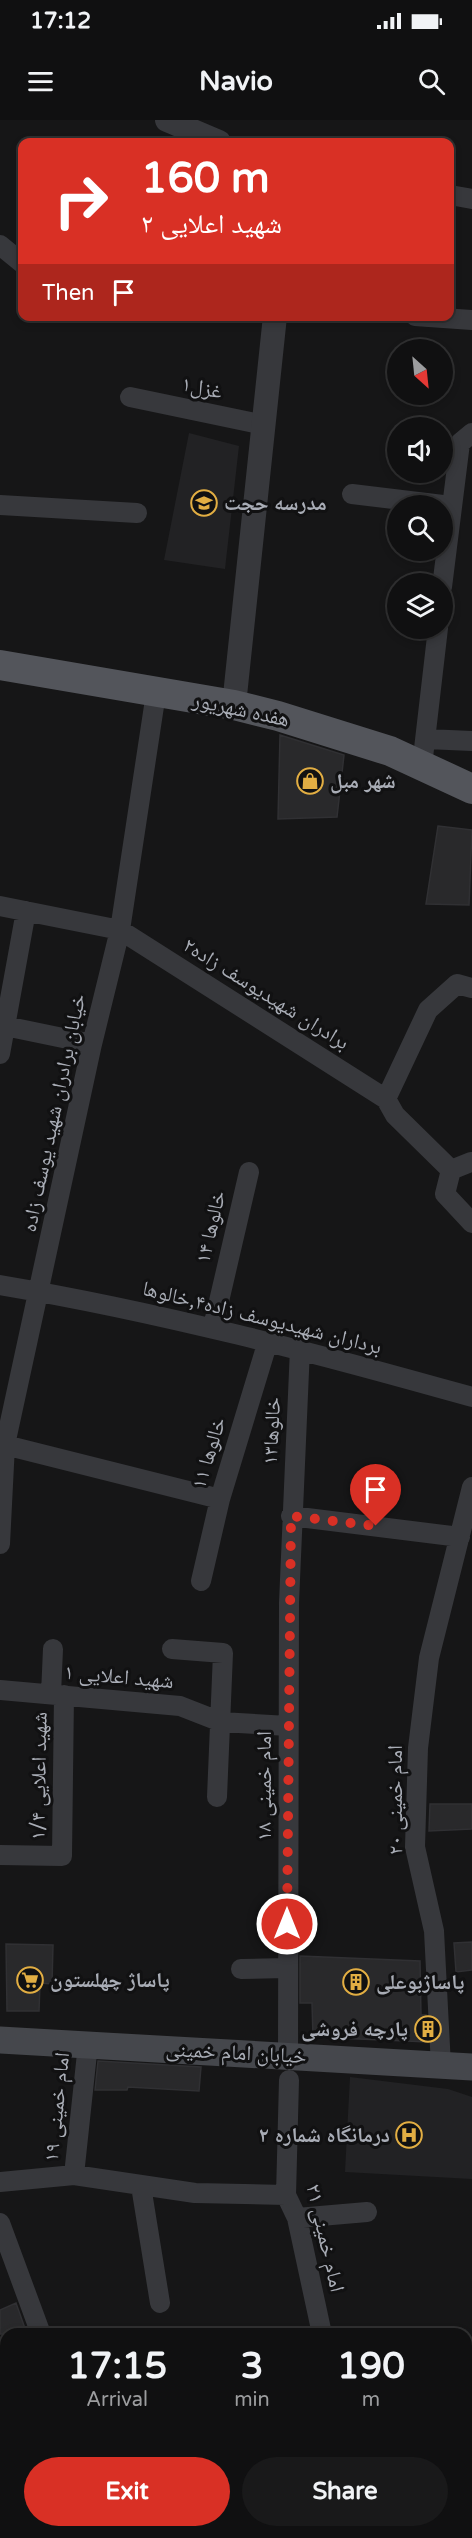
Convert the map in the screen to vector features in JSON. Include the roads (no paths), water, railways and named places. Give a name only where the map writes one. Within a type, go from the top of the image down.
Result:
[{"type":"main road","name":"هفده شهریور","points":[[0,665],[234,705],[390,751],[424,753],[472,789]]},
{"type":"main road","name":"خیابان امام خمینی","points":[[0,2040],[88,2044],[289,2068],[472,2067]]},
{"type":"main road","points":[[441,2066],[472,2055]]},
{"type":"main road","points":[[441,2066],[472,2078]]},
{"type":"street","points":[[168,120],[210,138]]},
{"type":"street","points":[[454,196],[472,199]]},
{"type":"street","points":[[0,245],[18,260]]},
{"type":"street","points":[[454,319],[472,320]]},
{"type":"street","points":[[234,705],[274,321]]},
{"type":"street","name":"غزل۱","points":[[130,397],[264,425]]},
{"type":"street","points":[[453,495],[460,443],[472,433]]},
{"type":"street","points":[[352,494],[387,498]]},
{"type":"street","points":[[0,505],[137,513]]},
{"type":"street","points":[[437,639],[424,753],[472,741]]},
{"type":"street","name":"خیابان برادران شهید یوسف زاده","points":[[0,1544],[5,1445],[92,1044],[120,930],[156,693]]},
{"type":"street","points":[[0,906],[120,930]]},
{"type":"street","points":[[0,1054],[26,911]]},
{"type":"street","name":"برادران شهیدیوسف زاده۲","points":[[120,930],[386,1099]]},
{"type":"street","points":[[451,1170],[395,1115],[386,1099],[428,1010],[457,984],[472,988]]},
{"type":"street","points":[[5,1026],[92,1044]]},
{"type":"street","points":[[451,1170],[471,1162]]},
{"type":"street","points":[[451,1170],[445,1194],[472,1223]]},
{"type":"street","name":"خالوها ۱۴","points":[[213,1327],[249,1172]]},
{"type":"street","name":"برداران شهیدیوسف زاده۴,خالوها","points":[[0,1285],[213,1327],[300,1348],[472,1397]]},
{"type":"street","name":"خالوها ۱۱","points":[[201,1581],[220,1499],[268,1341]]},
{"type":"street","name":"خالوها۱۳","points":[[291,1516],[300,1348]]},
{"type":"street","points":[[5,1445],[220,1499]]},
{"type":"street","name":"امام خمینی ۲۰","points":[[441,2066],[434,1931],[415,1847],[418,1748],[429,1658],[472,1487]]},
{"type":"street","points":[[291,1516],[460,1537]]},
{"type":"street","name":"امام خمینی ۱۸","points":[[289,2068],[286,1968],[291,1516]]},
{"type":"street","name":"شهید اعلایی ۱/۴","points":[[0,1855],[62,1856],[57,1695],[53,1649]]},
{"type":"street","points":[[172,1649],[224,1653],[218,1797]]},
{"type":"street","name":"شهید اعلایی ۱","points":[[0,1690],[180,1706],[221,1722],[288,1726]]},
{"type":"street","points":[[241,1968],[286,1968]]},
{"type":"street","name":"امام خمینی ۱۹","points":[[75,2175],[88,2044]]},
{"type":"street","name":"امام خمینی ۲۱","points":[[289,2068],[286,2194],[297,2218],[321,2328]]},
{"type":"street","points":[[0,2182],[75,2175],[195,2193],[286,2194]]},
{"type":"street","points":[[141,2186],[160,2303]]},
{"type":"street","points":[[297,2218],[367,2212]]},
{"type":"street","points":[[0,2223],[38,2328]]},
{"type":"place","name":"مدرسه حجت","points":[[204,503]]},
{"type":"place","name":"شهر مبل","points":[[310,781]]},
{"type":"place","name":"پاساژ چهلستون","points":[[30,1980]]},
{"type":"place","name":"پاساژبوعلی","points":[[356,1982]]},
{"type":"place","name":"پارچه فروشی","points":[[428,2029]]},
{"type":"place","name":"درمانگاه شماره ۲","points":[[409,2135]]}]
